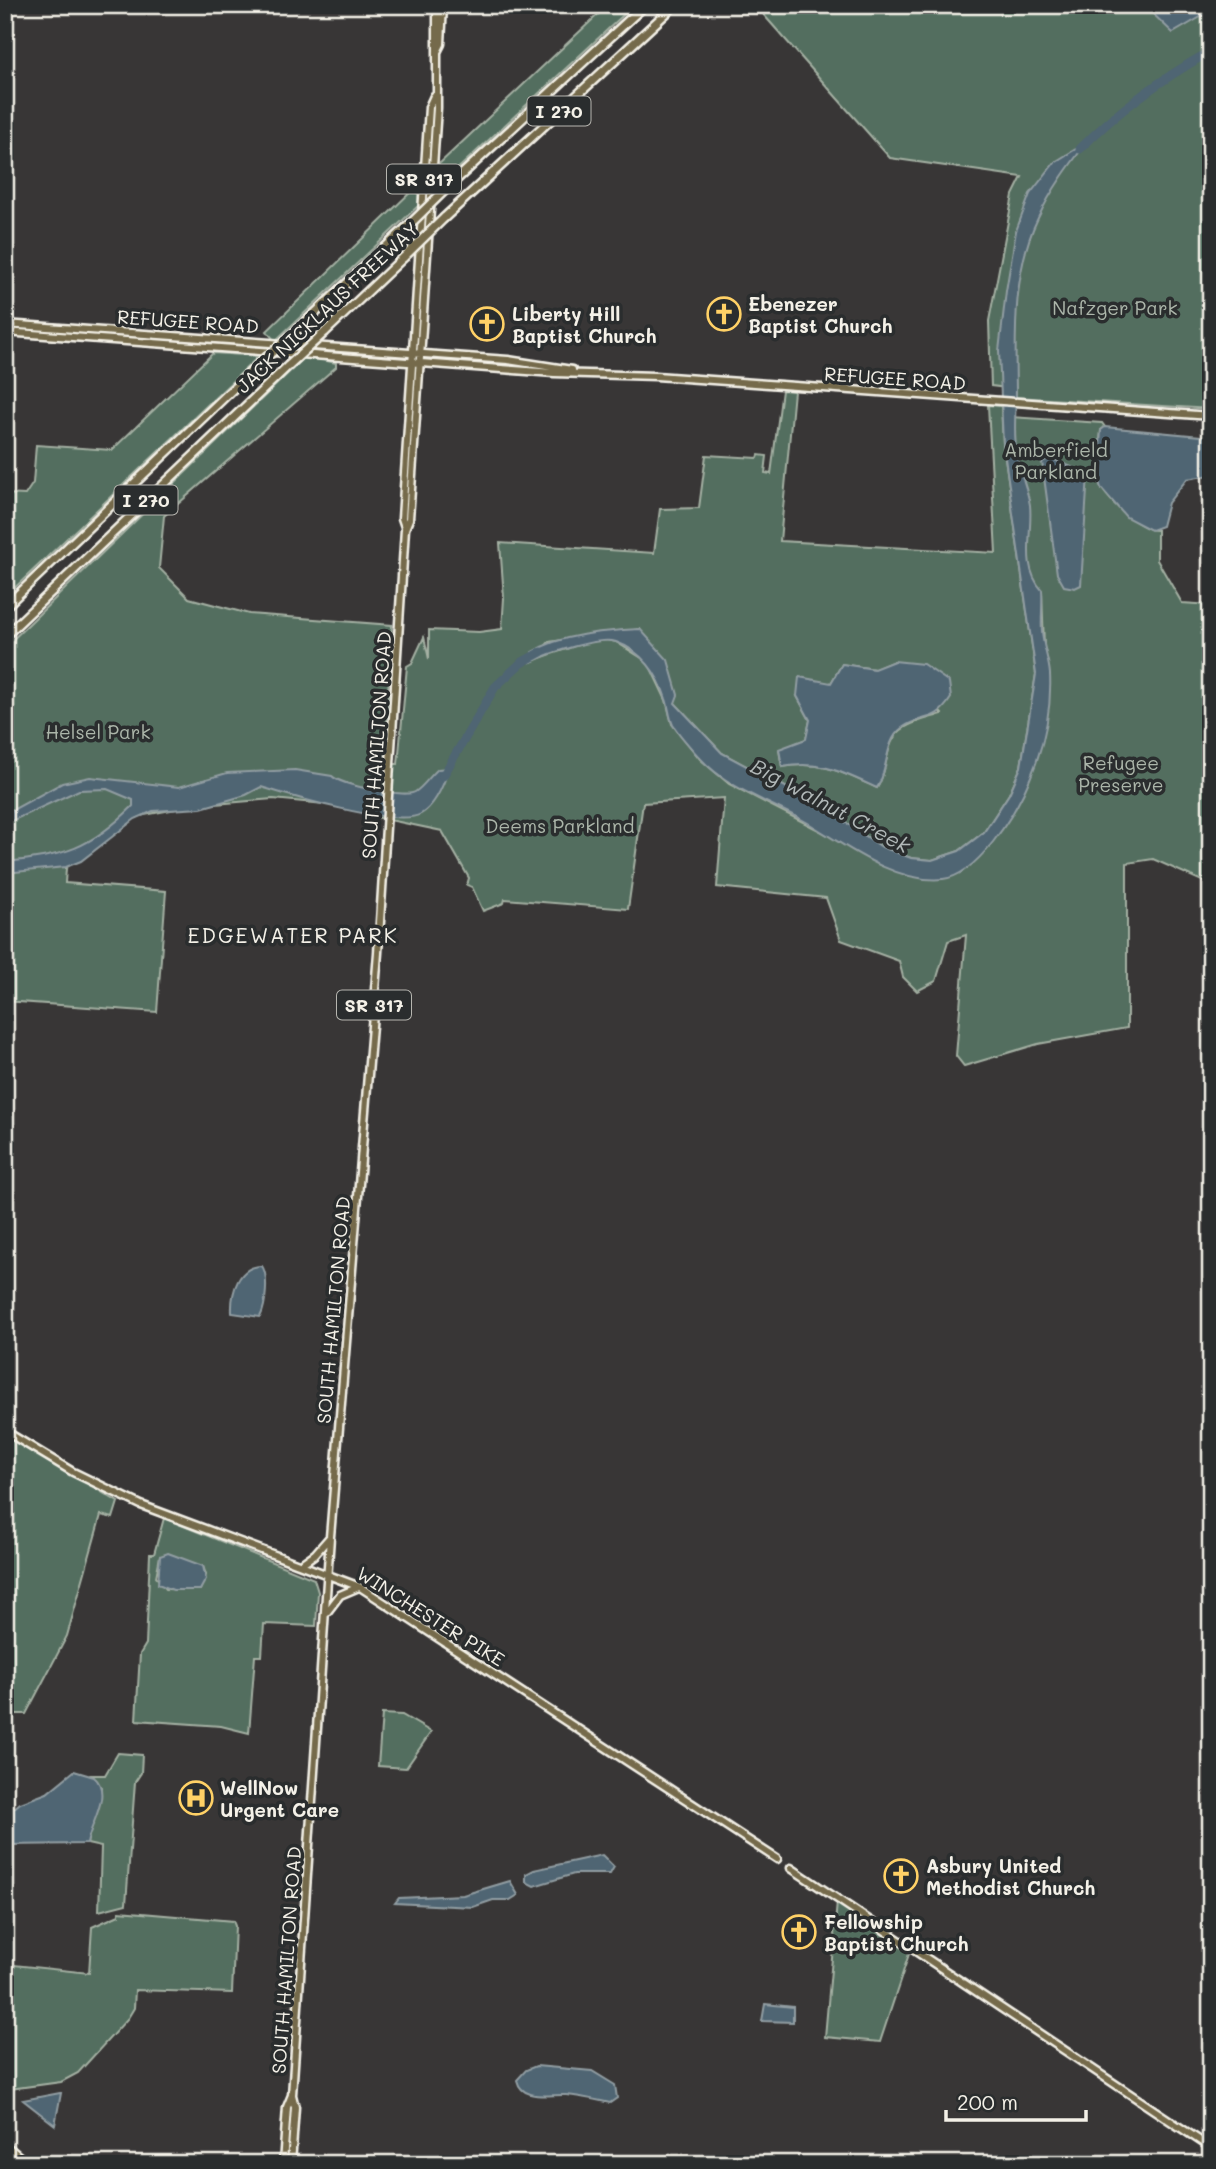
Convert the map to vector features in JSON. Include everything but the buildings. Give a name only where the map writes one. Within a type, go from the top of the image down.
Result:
[{"type":"highway","name":"JACK NICKLAUS FREEWAY","points":[[5,607],[260,364],[645,5]]},
{"type":"highway","name":"JACK NICKLAUS FREEWAY","points":[[5,636],[444,218],[675,5]]},
{"type":"highway","points":[[5,2145],[27,2164]]},
{"type":"main road","name":"SOUTH HAMILTON ROAD","points":[[291,2164],[295,2107],[292,2095],[330,1537],[387,819],[405,529],[409,519],[421,362],[437,108],[437,5]]},
{"type":"main road","name":"SOUTH HAMILTON ROAD","points":[[437,51],[441,44],[443,5]]},
{"type":"main road","name":"SOUTH HAMILTON ROAD","points":[[405,529],[402,518],[411,353],[429,107],[435,94]]},
{"type":"main road","name":"REFUGEE ROAD","points":[[5,324],[411,353],[554,365],[577,371]]},
{"type":"main road","name":"REFUGEE ROAD","points":[[5,331],[554,373],[577,371],[1211,416]]},
{"type":"main road","name":"WINCHESTER PIKE","points":[[5,1431],[73,1472],[125,1497],[360,1587],[777,1859]]},
{"type":"main road","points":[[301,1564],[320,1550],[330,1537]]},
{"type":"main road","points":[[326,1614],[340,1595],[360,1587]]},
{"type":"main road","points":[[791,1868],[1211,2148]]},
{"type":"main road","name":"SOUTH HAMILTON ROAD","points":[[283,2164],[287,2107],[292,2095]]},
{"type":"green space","points":[[608,5],[634,5],[436,189],[438,165]]},
{"type":"green space","name":"Nafzger Park","points":[[755,5],[1211,5],[1211,409],[1016,397],[1015,389],[991,386],[989,321],[1013,195],[1022,177],[890,158]]},
{"type":"green space","points":[[419,184],[418,206],[275,341],[267,331]]},
{"type":"green space","points":[[213,353],[259,356],[5,597],[5,494],[25,495],[33,483],[36,445],[112,450]]},
{"type":"green space","points":[[306,356],[336,363],[336,367],[164,516],[159,568],[189,598],[249,614],[392,625],[384,764],[398,764],[407,666],[412,663],[424,637],[429,659],[429,630],[479,632],[502,629],[504,598],[500,543],[654,553],[660,509],[699,508],[706,455],[758,458],[759,455],[767,456],[765,473],[771,474],[782,390],[794,391],[780,541],[996,553],[988,405],[1001,406],[1003,444],[1036,674],[1021,767],[1009,794],[984,832],[959,851],[932,860],[911,858],[882,847],[823,807],[722,753],[675,703],[640,629],[549,642],[531,662],[595,637],[616,642],[648,662],[666,700],[672,724],[700,759],[729,784],[906,875],[959,873],[1027,781],[1044,646],[1042,591],[1032,589],[1011,417],[1102,423],[1105,427],[1101,430],[1097,467],[1101,486],[1114,503],[1132,519],[1157,530],[1157,560],[1182,603],[1211,605],[1211,885],[1153,859],[1127,863],[1127,1028],[1038,1044],[964,1066],[956,1056],[966,935],[948,941],[936,981],[917,991],[903,977],[899,961],[841,940],[826,898],[717,887],[724,798],[643,803],[628,909],[505,899],[504,903],[483,911],[472,887],[467,885],[469,878],[442,831],[375,817],[376,809],[273,799],[192,806],[134,817],[66,868],[65,883],[166,891],[157,1012],[5,1001],[5,647]],"holes":[[[894,661],[942,714],[913,723],[898,733],[893,739],[877,788],[842,772],[820,766],[782,767],[779,750],[806,739],[810,720],[797,696],[831,683],[842,664],[875,669]]]},
{"type":"green space","points":[[5,1434],[118,1502],[113,1518],[101,1515],[67,1636],[26,1714],[5,1714]]},
{"type":"green space","points":[[164,1518],[314,1579],[318,1592],[316,1626],[264,1624],[262,1656],[255,1656],[249,1733],[221,1726],[136,1720],[140,1654],[146,1644],[150,1554],[154,1554]],"holes":[[[160,1556],[203,1566],[206,1575],[200,1590],[166,1589],[156,1577]]]},
{"type":"green space","points":[[382,1714],[402,1715],[431,1732],[406,1768],[378,1766]]},
{"type":"green space","points":[[118,1753],[142,1755],[141,1773],[135,1782],[126,1904],[99,1911],[101,1847],[87,1844],[100,1802],[101,1787],[91,1775],[105,1775]]},
{"type":"green space","points":[[837,1902],[910,1951],[880,2042],[825,2037]]},
{"type":"green space","points":[[119,1911],[233,1921],[232,1993],[135,1990],[134,2008],[128,2018],[78,2073],[61,2082],[10,2089],[6,2098],[9,2104],[5,2104],[5,1964],[89,1973],[92,1927],[119,1915]]},
{"type":"water","points":[[1150,5],[1211,7],[1204,15],[1173,33],[1150,11]]},
{"type":"water","points":[[1087,142],[1054,188],[1038,218],[1024,259],[1017,302],[1015,439],[1030,505],[1029,560],[1035,581],[1042,590],[1042,632],[1050,674],[1047,719],[1036,763],[1018,805],[978,859],[958,874],[943,879],[907,876],[872,862],[808,823],[737,787],[711,769],[682,738],[673,725],[663,690],[654,672],[634,651],[616,642],[598,641],[531,662],[532,652],[570,637],[640,629],[668,660],[678,695],[675,703],[722,753],[823,807],[882,847],[911,858],[932,860],[959,851],[984,832],[1009,794],[1021,767],[1036,674],[1003,444],[999,351],[1006,291],[1016,231],[1030,194],[1055,162]]},
{"type":"water","points":[[1105,427],[1211,437],[1211,475],[1187,479],[1168,503],[1162,526],[1151,530],[1126,517],[1101,488],[1098,479],[1101,430]]},
{"type":"water","points":[[1050,458],[1088,474],[1081,585],[1075,588],[1064,586],[1057,574],[1042,462]]},
{"type":"water","points":[[894,661],[923,664],[949,682],[951,698],[939,712],[902,728],[896,734],[877,788],[842,772],[820,766],[782,767],[779,749],[806,739],[810,720],[797,696],[799,677],[831,683],[842,664],[874,669]]},
{"type":"water","points":[[449,768],[431,805],[421,814],[409,817],[390,817],[343,809],[261,787],[246,795],[201,808],[153,811],[135,819],[81,861],[66,867],[5,873],[5,862],[60,853],[89,841],[118,821],[133,806],[133,800],[107,789],[79,790],[5,824],[5,814],[62,783],[90,777],[179,787],[227,773],[295,770],[332,776],[337,780],[373,790],[409,793],[418,790],[438,769]]},
{"type":"water","points":[[262,1266],[266,1291],[260,1317],[232,1313],[235,1289],[242,1275],[247,1270]]},
{"type":"water","points":[[168,1553],[203,1566],[206,1579],[200,1590],[173,1590],[158,1584],[160,1556]]},
{"type":"water","points":[[74,1771],[94,1777],[101,1791],[99,1809],[87,1844],[5,1845],[5,1816],[20,1803],[47,1793]]},
{"type":"water","points":[[602,1855],[614,1867],[610,1874],[574,1874],[534,1886],[526,1882],[526,1874],[534,1870]]},
{"type":"water","points":[[510,1881],[518,1895],[510,1900],[493,1900],[473,1907],[395,1903],[399,1898],[463,1895]]},
{"type":"water","points":[[765,2004],[793,2007],[793,2022],[762,2021]]},
{"type":"water","points":[[536,2066],[592,2071],[615,2085],[617,2098],[610,2103],[571,2096],[530,2094],[520,2087],[517,2080],[526,2070]]},
{"type":"water","points":[[60,2093],[55,2125],[23,2100]]},
{"type":"waterway","name":"Big Walnut Creek","points":[[1080,149],[1142,96],[1211,51]]},
{"type":"waterway","name":"Big Walnut Creek","points":[[443,776],[495,687],[521,663],[541,652]]},
{"type":"place","name":"Ebenezer Baptist Church","points":[[724,314]]},
{"type":"place","name":"Liberty Hill Baptist Church","points":[[487,324]]},
{"type":"place","name":"WellNow Urgent Care","points":[[196,1798]]},
{"type":"place","name":"Asbury United Methodist Church","points":[[901,1876]]},
{"type":"place","name":"Fellowship Baptist Church","points":[[799,1932]]},
{"type":"district","name":"EDGEWATER PARK","points":[[293,934]]},
{"type":"park label","name":"Amberfield Parkland","points":[[1056,460]]},
{"type":"park label","name":"Helsel Park","points":[[98,731]]},
{"type":"park label","name":"Refugee Preserve","points":[[1121,773]]},
{"type":"park label","name":"Deems Parkland","points":[[560,825]]}]
